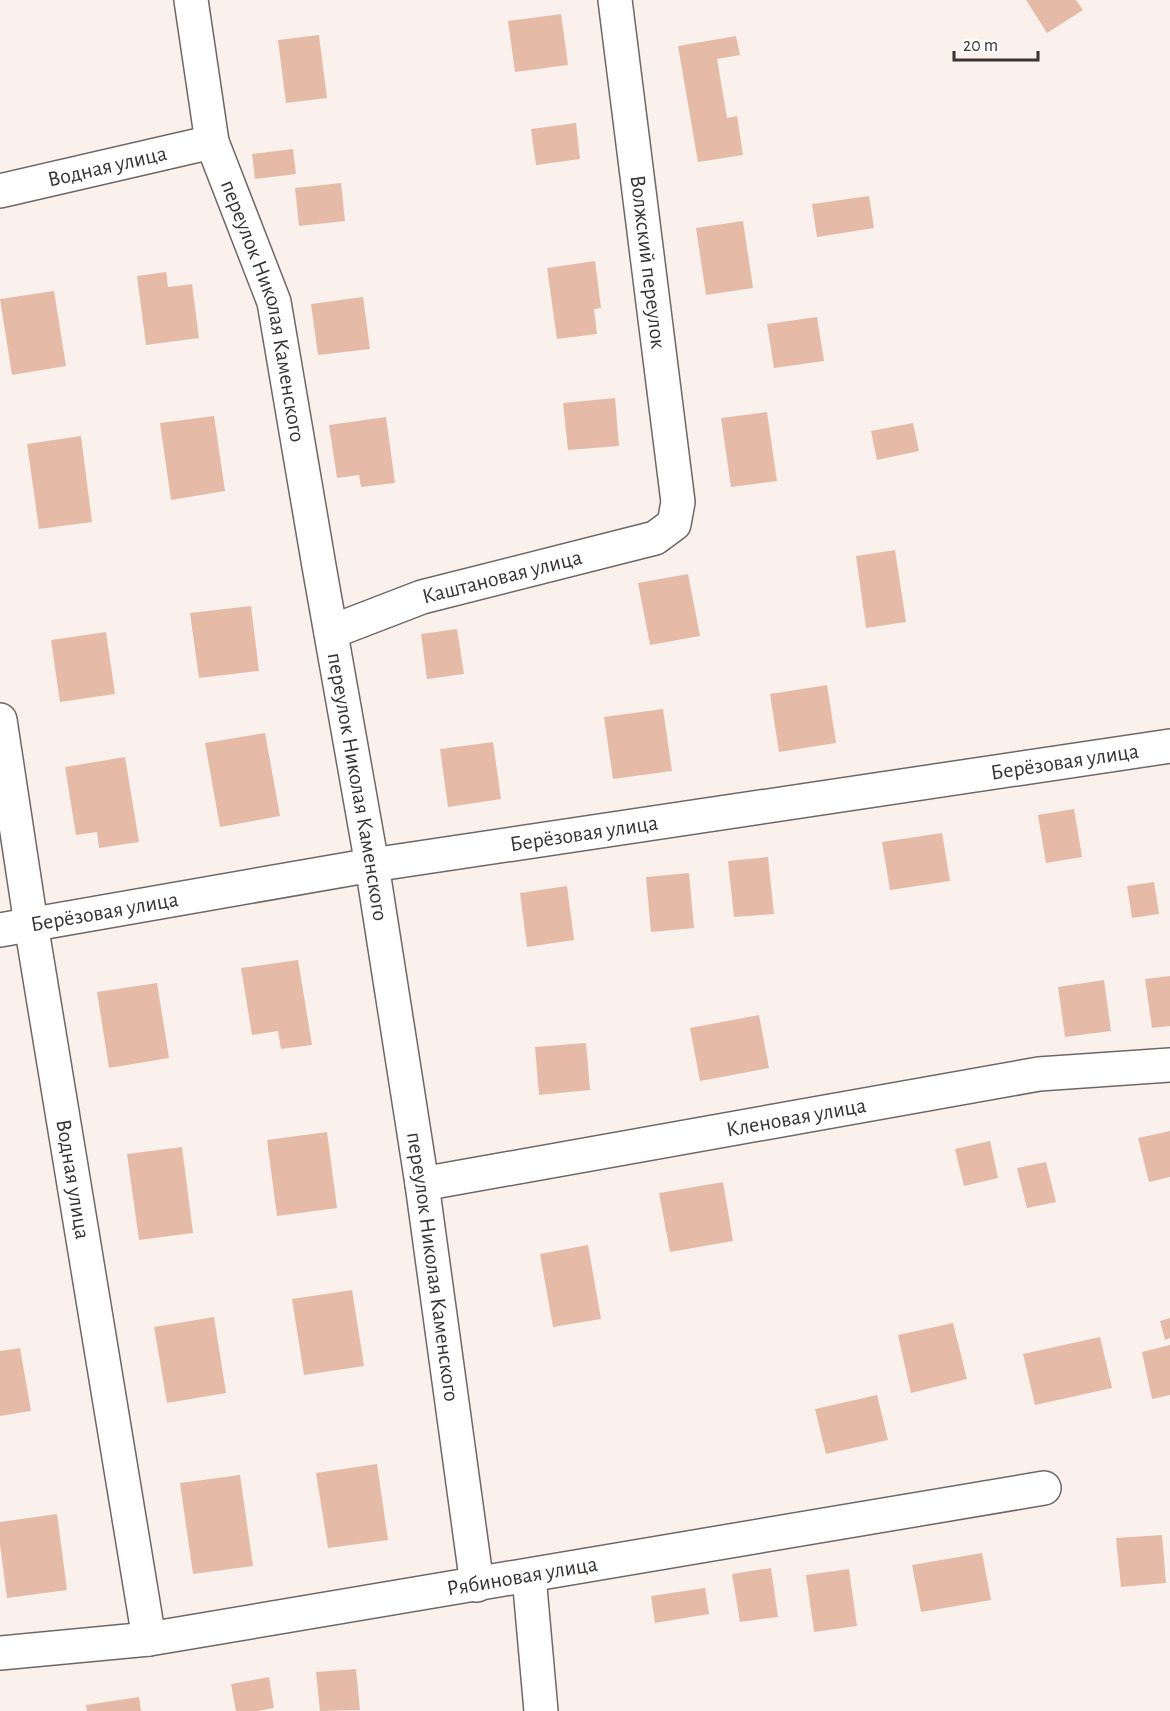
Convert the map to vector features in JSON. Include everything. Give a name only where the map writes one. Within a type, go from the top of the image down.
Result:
[{"type":"street","name":"переулок Николая Каменского","points":[[191,0],[212,142],[274,302],[372,865],[422,1184],[477,1585]]},
{"type":"street","name":"Волжский переулок","points":[[615,0],[678,502],[674,524]]},
{"type":"street","name":"Водная улица","points":[[0,191],[212,142]]},
{"type":"street","name":"Каштановая улица","points":[[331,632],[422,597],[655,538],[674,524]]},
{"type":"street","name":"Водная улица","points":[[0,720],[16,927],[149,1639]]},
{"type":"street","name":"Берёзовая улица","points":[[16,927],[372,865],[1170,746]]},
{"type":"street","name":"Кленовая улица","points":[[422,1184],[1039,1074],[1170,1065]]},
{"type":"street","name":"Рябиновая улица","points":[[0,1653],[149,1639],[1044,1488]]},
{"type":"street","points":[[529,1576],[541,1711]]},
{"type":"building","points":[[1026,0],[1076,0],[1083,10],[1047,33]]},
{"type":"building","points":[[561,14],[568,65],[515,72],[508,21]]},
{"type":"building","points":[[319,35],[327,98],[286,103],[278,40]]},
{"type":"building","points":[[736,36],[740,55],[717,59],[727,118],[737,116],[743,155],[698,162],[678,46]]},
{"type":"building","points":[[576,123],[580,159],[536,165],[531,129]]},
{"type":"building","points":[[293,149],[296,174],[255,179],[252,154]]},
{"type":"building","points":[[341,183],[345,221],[299,226],[295,188]]},
{"type":"building","points":[[869,196],[874,228],[817,237],[812,204]]},
{"type":"building","points":[[743,221],[753,288],[706,295],[696,228]]},
{"type":"building","points":[[595,261],[601,308],[594,309],[597,334],[557,339],[547,268]]},
{"type":"building","points":[[166,272],[168,287],[192,284],[199,338],[146,345],[137,276]]},
{"type":"building","points":[[54,291],[66,366],[12,375],[0,299]]},
{"type":"building","points":[[363,297],[370,349],[318,355],[311,304]]},
{"type":"building","points":[[817,317],[824,361],[774,368],[767,324]]},
{"type":"building","points":[[615,398],[619,446],[568,450],[563,403]]},
{"type":"building","points":[[767,412],[777,481],[731,487],[721,418]]},
{"type":"building","points":[[214,416],[225,491],[171,500],[160,423]]},
{"type":"building","points":[[386,417],[395,483],[361,487],[359,475],[337,478],[329,425]]},
{"type":"building","points":[[913,423],[919,451],[877,460],[871,431]]},
{"type":"building","points":[[81,436],[92,522],[39,529],[27,444]]},
{"type":"building","points":[[895,550],[906,622],[866,628],[856,556]]},
{"type":"building","points":[[688,574],[700,636],[650,645],[638,583]]},
{"type":"building","points":[[251,606],[259,671],[199,678],[190,613]]},
{"type":"building","points":[[457,629],[464,674],[427,679],[421,634]]},
{"type":"building","points":[[106,632],[115,694],[60,702],[51,640]]},
{"type":"building","points":[[827,685],[836,743],[779,752],[770,694]]},
{"type":"building","points":[[663,709],[672,771],[613,779],[604,717]]},
{"type":"building","points":[[265,733],[280,816],[220,827],[205,743]]},
{"type":"building","points":[[493,742],[501,799],[448,807],[440,749]]},
{"type":"building","points":[[125,757],[139,842],[99,848],[97,832],[76,835],[65,767]]},
{"type":"building","points":[[1074,809],[1082,857],[1046,863],[1038,815]]},
{"type":"building","points":[[942,833],[950,881],[890,890],[882,842]]},
{"type":"building","points":[[768,857],[774,914],[734,917],[728,861]]},
{"type":"building","points":[[689,873],[694,928],[651,932],[646,877]]},
{"type":"building","points":[[1154,882],[1159,914],[1132,918],[1127,886]]},
{"type":"building","points":[[567,886],[574,940],[527,947],[520,893]]},
{"type":"building","points":[[298,960],[312,1045],[281,1049],[278,1031],[252,1035],[241,968]]},
{"type":"building","points":[[1170,976],[1170,1026],[1152,1028],[1145,979]]},
{"type":"building","points":[[1104,980],[1111,1031],[1065,1037],[1058,987]]},
{"type":"building","points":[[157,983],[169,1058],[109,1068],[97,992]]},
{"type":"building","points":[[759,1015],[769,1068],[700,1081],[690,1028]]},
{"type":"building","points":[[586,1043],[590,1090],[539,1095],[535,1047]]},
{"type":"building","points":[[1170,1131],[1170,1177],[1149,1182],[1138,1138]]},
{"type":"building","points":[[327,1132],[337,1208],[277,1216],[267,1140]]},
{"type":"building","points":[[990,1141],[998,1178],[964,1186],[955,1149]]},
{"type":"building","points":[[182,1147],[193,1233],[139,1240],[127,1154]]},
{"type":"building","points":[[1046,1162],[1056,1202],[1027,1208],[1017,1168]]},
{"type":"building","points":[[723,1182],[733,1241],[670,1252],[659,1193]]},
{"type":"building","points":[[588,1245],[601,1319],[553,1327],[540,1254]]},
{"type":"building","points":[[352,1290],[364,1366],[304,1375],[292,1299]]},
{"type":"building","points":[[214,1317],[226,1393],[167,1403],[154,1327]]},
{"type":"building","points":[[1170,1318],[1170,1338],[1165,1340],[1160,1321]]},
{"type":"building","points":[[953,1323],[967,1379],[911,1393],[898,1335]]},
{"type":"building","points":[[1100,1337],[1112,1388],[1035,1405],[1023,1354]]},
{"type":"building","points":[[1170,1345],[1170,1395],[1152,1399],[1142,1352]]},
{"type":"building","points":[[20,1348],[31,1411],[0,1416],[0,1351]]},
{"type":"building","points":[[877,1395],[888,1440],[826,1454],[815,1409]]},
{"type":"building","points":[[377,1464],[388,1540],[328,1548],[316,1473]]},
{"type":"building","points":[[240,1475],[253,1566],[193,1574],[180,1483]]},
{"type":"building","points":[[57,1514],[67,1590],[7,1598],[0,1544],[0,1522]]},
{"type":"building","points":[[1162,1535],[1166,1583],[1121,1587],[1116,1538]]},
{"type":"building","points":[[982,1553],[991,1600],[921,1612],[912,1565]]},
{"type":"building","points":[[771,1568],[778,1617],[740,1622],[732,1574]]},
{"type":"building","points":[[849,1569],[857,1626],[814,1632],[806,1575]]},
{"type":"building","points":[[705,1588],[709,1614],[655,1623],[651,1596]]},
{"type":"building","points":[[356,1669],[360,1710],[320,1711],[316,1672]]},
{"type":"building","points":[[269,1677],[274,1708],[236,1711],[231,1684]]},
{"type":"building","points":[[139,1697],[141,1711],[87,1711],[86,1705]]}]
